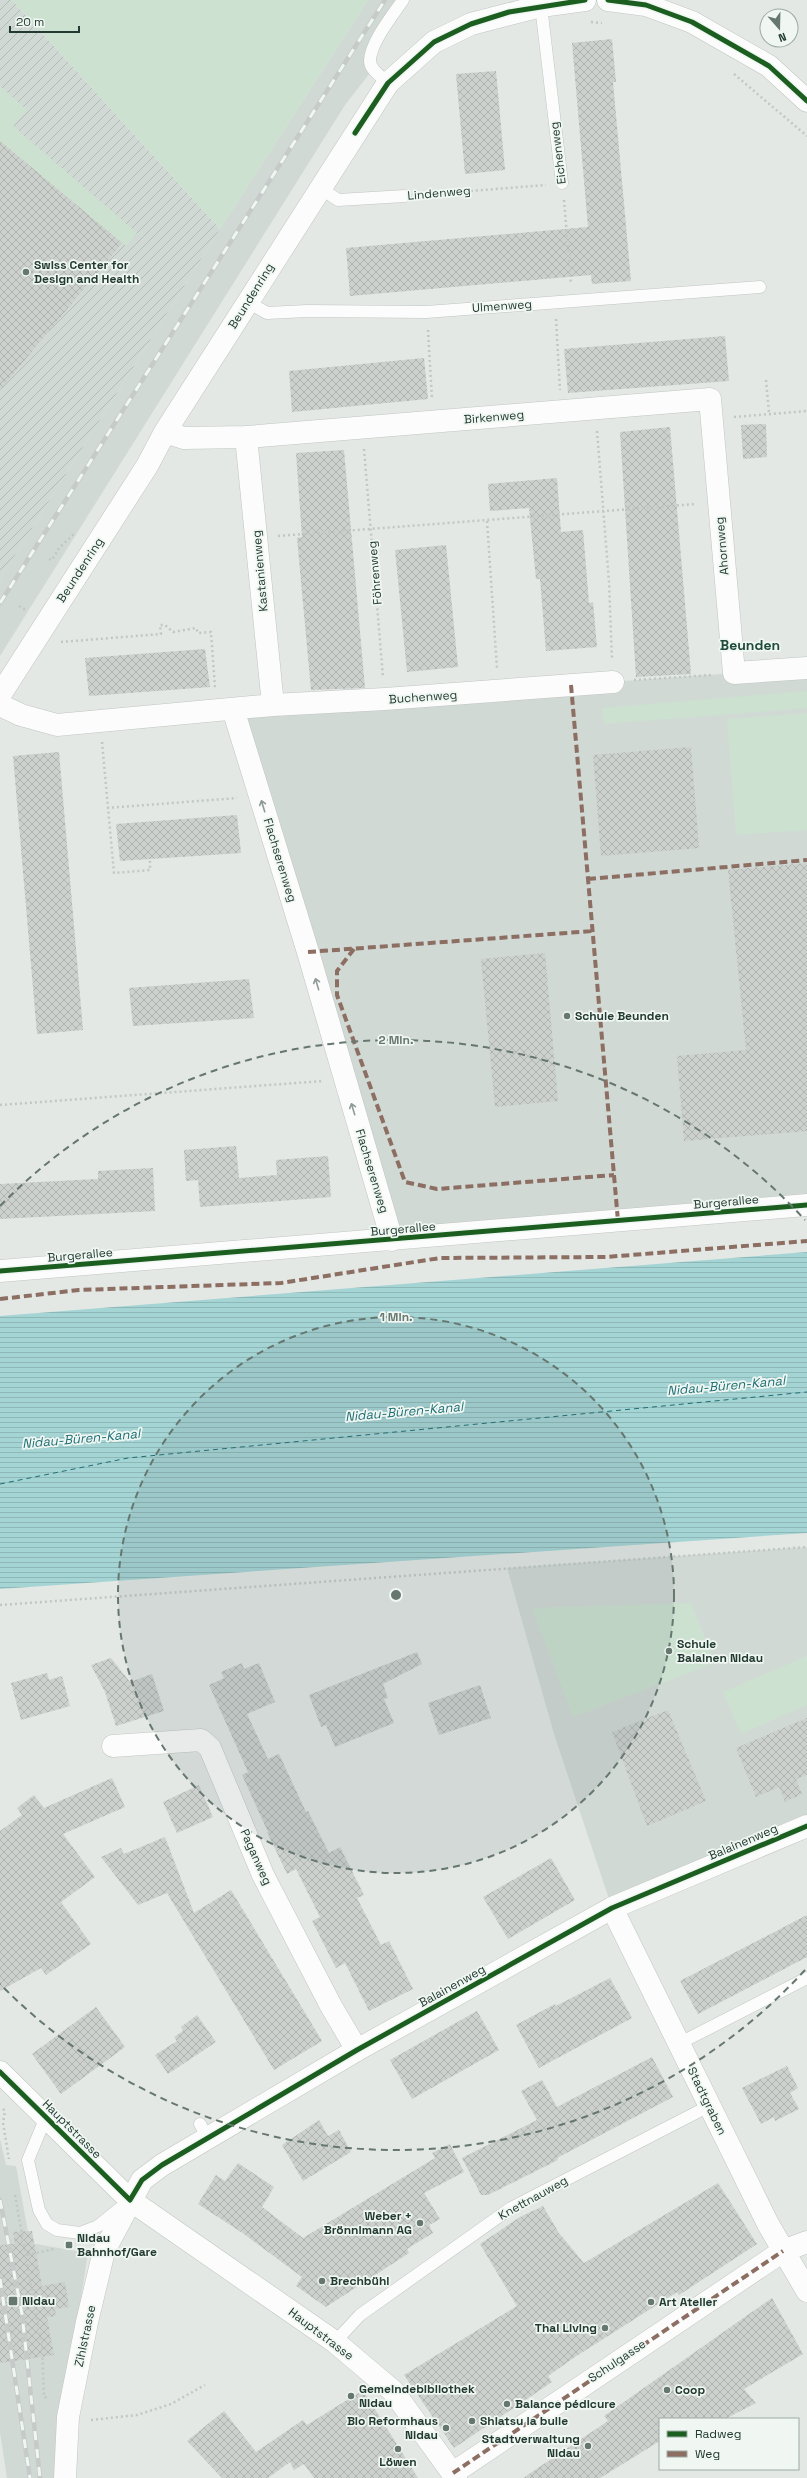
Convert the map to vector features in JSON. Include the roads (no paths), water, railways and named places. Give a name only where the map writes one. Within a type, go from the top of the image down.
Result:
[{"type":"street","name":"Beundenring","points":[[0,695],[147,466],[165,432],[319,187],[388,83],[434,42],[471,24],[541,6],[584,0]]},
{"type":"street","points":[[608,0],[646,5],[692,22],[769,66],[807,101]]},
{"type":"street","name":"Birkenweg","points":[[165,432],[184,438],[246,437],[710,399],[712,419]]},
{"type":"street","name":"Ahornweg","points":[[712,419],[734,673],[807,668]]},
{"type":"street","name":"Kastanienweg","points":[[246,437],[258,537],[272,706]]},
{"type":"street","name":"Buchenweg","points":[[225,709],[613,682]]},
{"type":"street","points":[[0,705],[22,715],[57,725],[225,709]]},
{"type":"street","name":"Flachserenweg","points":[[225,709],[260,796],[392,1240]]},
{"type":"street","name":"Burgerallee","points":[[0,1271],[807,1205]]},
{"type":"street","name":"Paganweg","points":[[113,1746],[200,1740],[210,1748],[263,1875],[331,2006],[357,2050]]},
{"type":"street","name":"Balainenweg","points":[[130,2200],[142,2180],[204,2131],[357,2050],[612,1908],[806,1829]]},
{"type":"street","name":"Stadtgraben","points":[[612,1908],[680,2043],[709,2106],[783,2251],[807,2291]]},
{"type":"street","name":"Hauptstrasse","points":[[0,2072],[130,2200],[335,2342],[393,2391],[454,2475]]},
{"type":"street","name":"Zihlstrasse","points":[[65,2478],[69,2409],[87,2322],[104,2251],[130,2200]]},
{"type":"street","name":"Schulgasse","points":[[454,2475],[783,2251],[807,2242]]},
{"type":"lane","points":[[388,83],[373,69],[370,61],[377,39],[403,0]]},
{"type":"lane","name":"Eichenweg","points":[[541,6],[562,183]]},
{"type":"lane","name":"Lindenweg","points":[[319,187],[338,200],[404,196]]},
{"type":"lane","name":"Ulmenweg","points":[[248,302],[267,314],[307,311],[426,312],[760,287]]},
{"type":"lane","points":[[680,2043],[807,1978]]},
{"type":"lane","name":"Knettnauweg","points":[[335,2342],[360,2315],[511,2208],[709,2106]]},
{"type":"lane","points":[[46,2117],[28,2160],[39,2210],[47,2224],[57,2230],[80,2233],[98,2226],[130,2200]]},
{"type":"water","name":"Nidau-Büren-Kanal","points":[[807,1252],[807,1533],[0,1589],[0,1316]]},
{"type":"railway","points":[[0,603],[385,0]]},
{"type":"railway","points":[[0,2200],[22,2314],[40,2478]]},
{"type":"railway","points":[[0,2279],[30,2478]]},
{"type":"place","name":"Swiss Center for Design and Health","points":[[26,272]]},
{"type":"place","name":"Schule Beunden","points":[[567,1016]]},
{"type":"place","name":"Schule Balainen Nidau","points":[[669,1651]]},
{"type":"place","name":"Weber + Brönnimann AG","points":[[420,2223]]},
{"type":"place","name":"Nidau Bahnhof/Gare","points":[[69,2245]]},
{"type":"place","name":"Brechbühl","points":[[322,2281]]},
{"type":"place","name":"Nidau","points":[[13,2301]]},
{"type":"place","name":"Art Atelier","points":[[651,2302]]},
{"type":"place","name":"Thai Living","points":[[605,2328]]},
{"type":"place","name":"Coop","points":[[667,2390]]},
{"type":"place","name":"Gemeindebibliothek Nidau","points":[[351,2396]]},
{"type":"place","name":"Balance pédicure","points":[[507,2404]]},
{"type":"place","name":"Shiatsu la bulle","points":[[472,2421]]},
{"type":"place","name":"Bio Reformhaus Nidau","points":[[446,2428]]},
{"type":"place","name":"Stadtverwaltung Nidau","points":[[588,2446]]},
{"type":"place","name":"Löwen","points":[[398,2449]]},
{"type":"district","name":"Beunden","points":[[750,645]]}]
